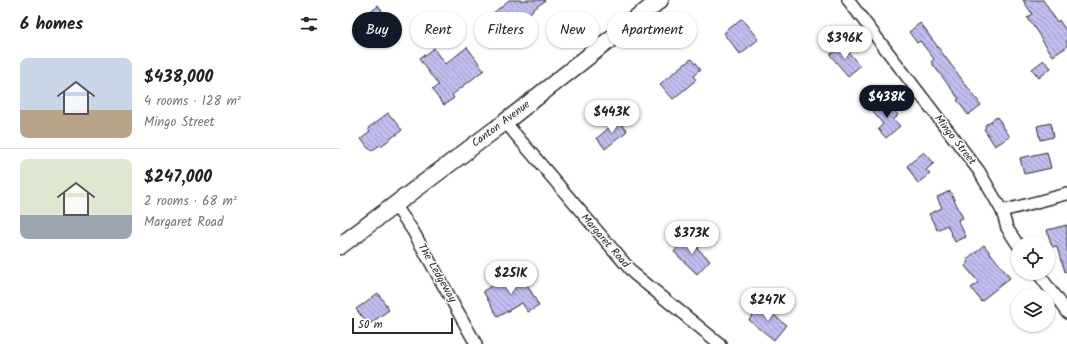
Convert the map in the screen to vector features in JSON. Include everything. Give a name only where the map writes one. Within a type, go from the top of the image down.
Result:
[{"type":"main road","name":"Canton Avenue","points":[[340,246],[505,122],[660,0]]},
{"type":"street","name":"Mingo Street","points":[[848,0],[974,164],[1002,211],[1007,228],[1012,236]]},
{"type":"street","name":"Margaret Road","points":[[505,122],[633,273],[720,344]]},
{"type":"street","points":[[1002,211],[1067,194]]},
{"type":"street","name":"The Ledgeway","points":[[395,205],[413,230],[476,344]]},
{"type":"street","points":[[1043,280],[1067,313]]},
{"type":"building","points":[[509,0],[545,0],[531,12],[495,12]]},
{"type":"building","points":[[1023,0],[1043,0],[1057,22],[1059,20],[1067,32],[1067,47],[1053,56],[1027,17],[1032,14]]},
{"type":"building","points":[[378,6],[383,12],[371,12]]},
{"type":"building","points":[[742,18],[759,39],[740,54],[724,33]]},
{"type":"building","points":[[920,23],[981,105],[968,115],[957,100],[959,99],[931,62],[934,59],[920,41],[917,43],[909,32]]},
{"type":"building","points":[[842,45],[860,66],[848,76],[830,55]]},
{"type":"building","points":[[467,47],[484,70],[452,95],[454,98],[444,105],[432,90],[438,85],[419,59],[434,48],[446,64]]},
{"type":"building","points":[[691,59],[700,70],[693,76],[696,80],[673,99],[660,84]]},
{"type":"building","points":[[1044,60],[1051,68],[1039,78],[1032,69]]},
{"type":"building","points":[[883,102],[885,105],[888,103],[898,115],[894,119],[900,126],[886,138],[878,129],[883,124],[873,112]]},
{"type":"building","points":[[388,113],[402,130],[381,146],[380,145],[371,151],[361,138],[370,131],[368,128]]},
{"type":"building","points":[[997,117],[1010,137],[995,146],[984,129],[986,127],[985,125]]},
{"type":"building","points":[[618,120],[627,131],[605,149],[597,138]]},
{"type":"building","points":[[1050,123],[1053,137],[1040,140],[1037,126]]},
{"type":"building","points":[[924,152],[934,163],[926,170],[930,174],[918,184],[907,166]]},
{"type":"building","points":[[1047,152],[1051,168],[1024,174],[1020,158]]},
{"type":"building","points":[[950,191],[963,218],[958,220],[966,237],[955,242],[947,225],[937,230],[929,214],[942,208],[937,197]]},
{"type":"building","points":[[1067,225],[1067,271],[1064,272],[1057,247],[1055,247],[1055,236],[1049,236],[1047,230]]},
{"type":"building","points":[[689,235],[699,245],[697,248],[710,260],[697,274],[674,252]]},
{"type":"building","points":[[984,245],[1010,278],[981,301],[971,288],[978,282],[965,266],[969,262],[967,259]]},
{"type":"building","points":[[519,270],[539,306],[528,312],[522,303],[497,317],[483,291]]},
{"type":"building","points":[[378,293],[389,310],[368,325],[356,309]]},
{"type":"building","points":[[761,305],[786,325],[774,340],[749,320]]}]
